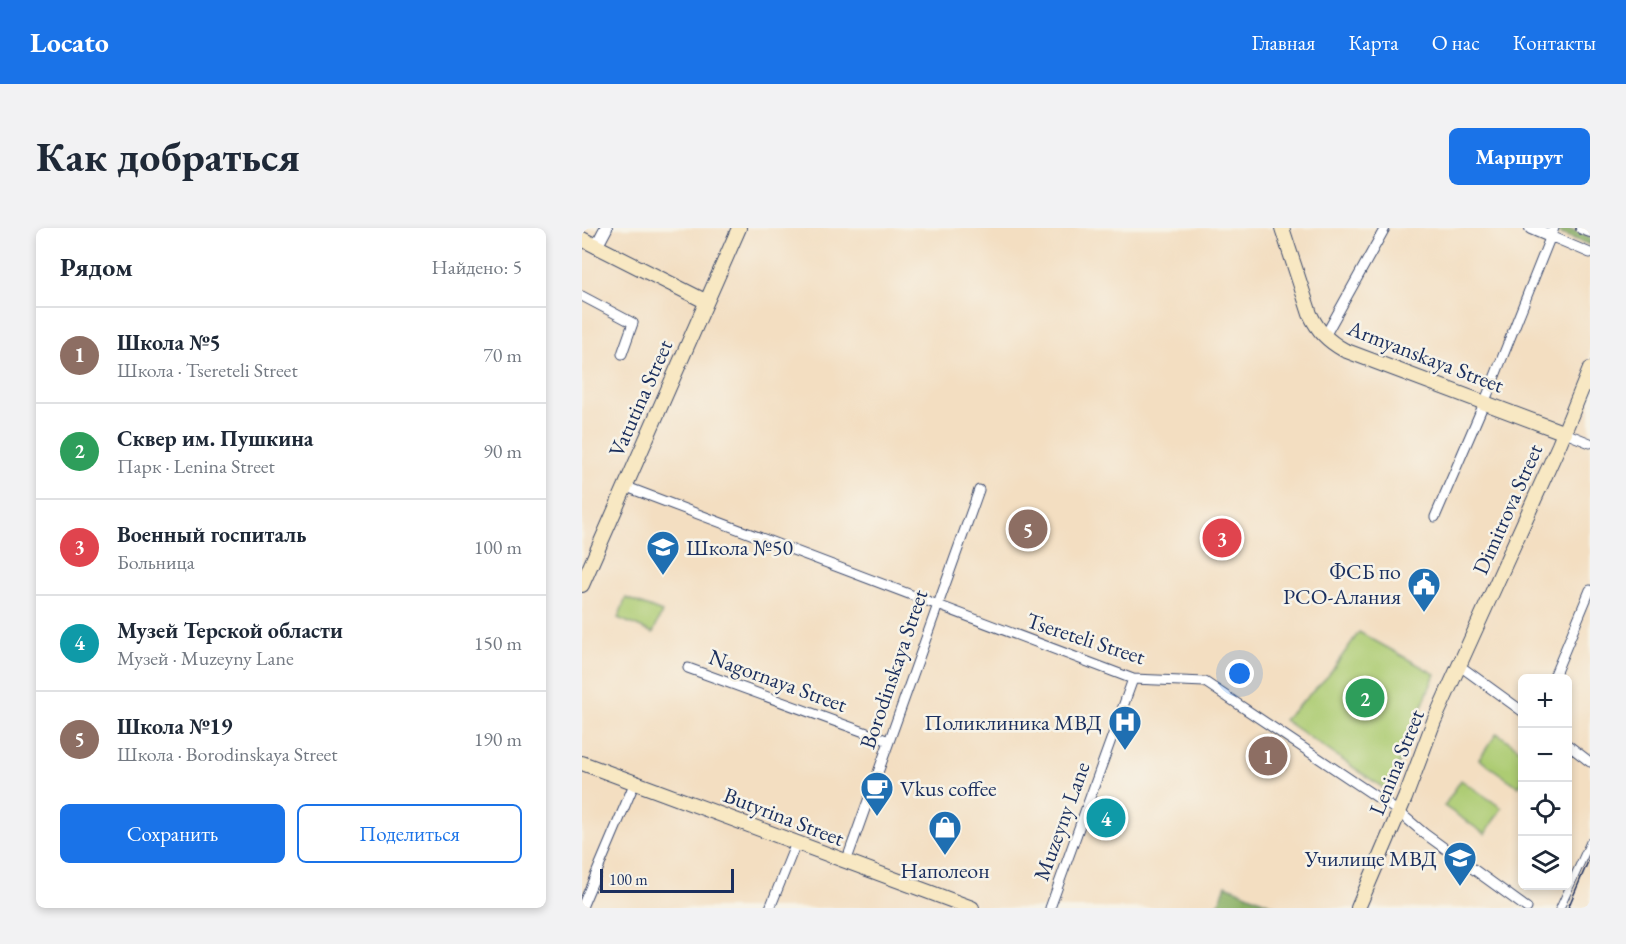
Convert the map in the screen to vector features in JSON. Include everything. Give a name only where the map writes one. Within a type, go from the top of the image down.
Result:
[{"type":"main road","name":"Vatutina Street","points":[[582,585],[705,301],[740,228]]},
{"type":"main road","name":"Armyanskaya Street","points":[[1282,228],[1310,314],[1325,336],[1344,350],[1565,433]]},
{"type":"main road","points":[[582,239],[705,301]]},
{"type":"main road","name":"Dimitrova Street","points":[[1460,666],[1565,433],[1590,369]]},
{"type":"main road","name":"Lenina Street","points":[[1358,908],[1399,812],[1434,721],[1460,666]]},
{"type":"main road","name":"Butyrina Street","points":[[582,763],[846,862],[945,903],[972,908]]},
{"type":"street","points":[[596,246],[606,228]]},
{"type":"street","points":[[1325,336],[1385,228]]},
{"type":"street","points":[[1531,228],[1552,232],[1590,253]]},
{"type":"street","points":[[1582,228],[1590,231]]},
{"type":"street","points":[[1435,517],[1485,402],[1552,232]]},
{"type":"street","points":[[582,296],[633,323],[622,354]]},
{"type":"street","name":"Armyanskaya Street","points":[[1565,433],[1590,443]]},
{"type":"street","name":"Tsereteli Street","points":[[624,486],[1133,679],[1205,682],[1399,812],[1425,834],[1527,908]]},
{"type":"street","name":"Borodinskaya Street","points":[[846,862],[979,490]]},
{"type":"street","points":[[1555,674],[1590,590]]},
{"type":"street","points":[[1460,666],[1518,708]]},
{"type":"street","name":"Nagornaya Street","points":[[688,668],[889,741]]},
{"type":"street","name":"Muzeyny Lane","points":[[1050,908],[1133,679]]},
{"type":"street","points":[[1572,748],[1590,762]]},
{"type":"street","points":[[582,907],[635,782]]},
{"type":"street","points":[[1560,908],[1590,842]]},
{"type":"street","points":[[770,908],[796,843]]},
{"type":"green space","points":[[1557,228],[1568,228],[1590,237],[1590,245],[1556,232]]},
{"type":"green space","points":[[626,598],[662,612],[653,633],[618,618]]},
{"type":"green space","points":[[1359,632],[1435,674],[1388,791],[1284,720],[1328,676]]},
{"type":"green space","points":[[1497,733],[1518,748],[1518,786],[1479,759]]},
{"type":"green space","points":[[1461,780],[1502,808],[1485,834],[1444,806]]},
{"type":"green space","points":[[1226,885],[1279,908],[1217,908]]},
{"type":"tram line","points":[[1568,908],[1590,857]]},
{"type":"place","name":"Школа №19","points":[[1028,529]]},
{"type":"place","name":"Военный госпиталь","points":[[1222,538]]},
{"type":"place","name":"Школа №50","points":[[663,576]]},
{"type":"place","name":"ФСБ по РСО-Алания","points":[[1424,613]]},
{"type":"place","name":"Сквер им. Пушкина","points":[[1365,698]]},
{"type":"place","name":"Поликлиника МВД","points":[[1125,751]]},
{"type":"place","name":"Школа №5","points":[[1268,756]]},
{"type":"place","name":"Vkus coffee","points":[[877,817]]},
{"type":"place","name":"Музей Терской области","points":[[1106,818]]},
{"type":"place","name":"Наполеон","points":[[945,856]]},
{"type":"place","name":"Училище МВД","points":[[1460,887]]}]
